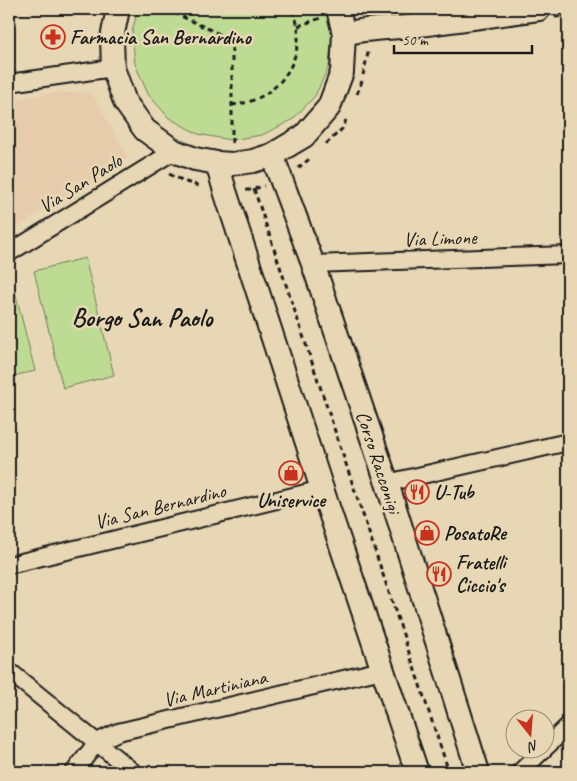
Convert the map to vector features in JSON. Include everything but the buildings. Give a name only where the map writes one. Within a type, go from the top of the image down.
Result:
[{"type":"street","points":[[118,9],[112,38],[113,68],[125,102],[145,130],[174,151],[195,159],[225,164],[253,161],[272,155],[304,136],[328,107],[342,72],[344,34],[333,12]]},
{"type":"street","points":[[344,34],[372,28],[418,26],[539,9]]},
{"type":"street","points":[[9,83],[113,68]]},
{"type":"street","name":"Via San Paolo","points":[[9,253],[174,151]]},
{"type":"street","name":"Corso Racconigi","points":[[272,155],[312,264],[387,483],[478,772]]},
{"type":"street","points":[[225,164],[225,191],[417,772]]},
{"type":"street","name":"Via Limone","points":[[312,264],[568,255]]},
{"type":"street","points":[[387,483],[568,442]]},
{"type":"street","name":"Via San Bernardino","points":[[9,565],[322,489]]},
{"type":"street","name":"Via Martiniana","points":[[74,772],[97,742],[118,732],[382,670]]},
{"type":"street","points":[[9,671],[133,772]]},
{"type":"street","points":[[520,772],[568,726]]},
{"type":"path","points":[[166,9],[232,40],[232,105],[225,164],[252,190],[449,772]]},
{"type":"path","points":[[232,105],[249,102],[265,95],[281,82],[292,65],[298,46],[298,26],[293,9]]},
{"type":"path","points":[[298,26],[333,12]]},
{"type":"path","points":[[357,95],[361,86],[371,40]]},
{"type":"path","points":[[322,148],[342,129],[349,112]]},
{"type":"path","points":[[149,165],[186,182],[209,189],[225,191],[252,190],[281,181],[315,154]]},
{"type":"shaded area","points":[[59,92],[92,93],[128,157],[9,232],[9,100]]},
{"type":"green space","points":[[138,9],[326,9],[332,32],[329,66],[315,96],[292,120],[262,135],[230,140],[198,134],[169,118],[148,94],[135,64],[132,32]]},
{"type":"green space","points":[[85,258],[114,375],[63,388],[34,271]]},
{"type":"green space","points":[[14,287],[35,371],[9,377],[9,290]]},
{"type":"place","name":"Farmacia San Bernardino","points":[[53,37]]},
{"type":"place","name":"Uniservice","points":[[291,473]]},
{"type":"place","name":"U-Tub","points":[[417,492]]},
{"type":"place","name":"PosatoRe","points":[[427,533]]},
{"type":"place","name":"Fratelli Ciccio's","points":[[439,574]]},
{"type":"district","name":"Borgo San Paolo","points":[[142,317]]}]
